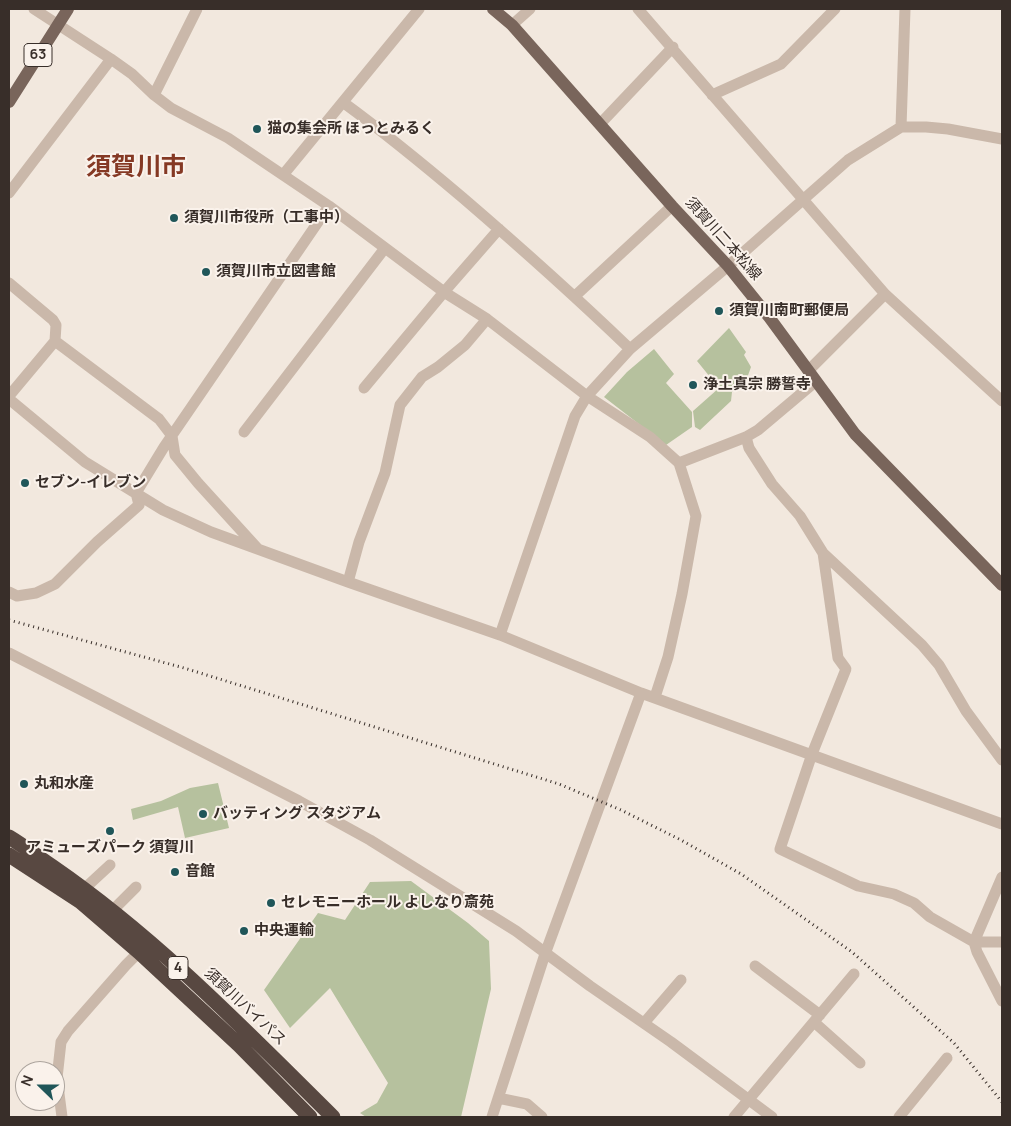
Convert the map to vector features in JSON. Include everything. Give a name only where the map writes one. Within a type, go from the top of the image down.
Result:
[{"type":"highway","name":"須賀川バイパス","points":[[9,837],[84,889],[112,911],[144,947],[310,1117]]},
{"type":"highway","name":"須賀川バイパス","points":[[9,855],[144,947],[250,1035],[333,1117]]},
{"type":"main road","name":"63","points":[[9,102],[68,9]]},
{"type":"main road","name":"須賀川二本松線","points":[[492,9],[512,25],[672,206],[728,266],[769,317],[855,434],[1002,585]]},
{"type":"street","points":[[34,9],[132,74],[171,108],[228,138],[330,206],[444,292],[487,319],[587,396],[650,437],[679,463],[696,516],[682,594],[668,656],[655,697]]},
{"type":"street","points":[[154,95],[197,9]]},
{"type":"street","points":[[283,175],[344,103],[419,9]]},
{"type":"street","points":[[512,25],[530,9]]},
{"type":"street","points":[[638,9],[885,294],[1002,401]]},
{"type":"street","points":[[712,95],[781,64],[835,9]]},
{"type":"street","points":[[900,127],[905,9]]},
{"type":"street","points":[[600,124],[672,47]]},
{"type":"street","points":[[9,193],[111,59]]},
{"type":"street","points":[[344,103],[386,133],[499,229],[575,296],[630,349]]},
{"type":"street","points":[[500,635],[575,416],[587,396],[630,349],[804,201],[848,160],[900,127],[926,127],[1002,139]]},
{"type":"street","points":[[9,592],[17,596],[36,593],[55,584],[97,542],[139,505],[136,493],[164,447],[330,206]]},
{"type":"street","points":[[575,296],[672,206]]},
{"type":"street","points":[[364,388],[499,229]]},
{"type":"street","points":[[244,432],[385,248]]},
{"type":"street","points":[[9,283],[54,320],[56,325],[55,341],[9,398],[85,462],[163,510],[211,532],[500,635],[641,692],[1002,824]]},
{"type":"street","points":[[679,463],[746,437],[758,430],[812,376],[885,294]]},
{"type":"street","points":[[348,582],[385,473],[400,405],[422,377],[438,367],[465,345],[487,319]]},
{"type":"street","points":[[55,341],[159,419],[172,436],[175,455],[198,483],[260,550]]},
{"type":"street","points":[[746,437],[749,448],[772,484],[800,516],[824,553],[922,645],[939,665],[966,711],[1002,760]]},
{"type":"street","points":[[824,553],[838,658],[846,669],[812,754],[780,849],[858,886],[894,894],[914,904],[930,917],[974,942],[1002,942]]},
{"type":"street","points":[[9,653],[299,801],[378,845],[516,931],[545,954],[644,1023],[772,1117]]},
{"type":"street","points":[[492,1117],[545,954],[641,692]]},
{"type":"street","points":[[84,889],[110,864]]},
{"type":"street","points":[[1002,877],[974,942],[977,952],[1002,1001]]},
{"type":"street","points":[[112,911],[136,887]]},
{"type":"street","points":[[62,1117],[58,1078],[61,1042],[68,1031],[144,947]]},
{"type":"street","points":[[755,966],[817,1018],[860,1063]]},
{"type":"street","points":[[734,1117],[854,974]]},
{"type":"street","points":[[644,1023],[681,980]]},
{"type":"street","points":[[899,1117],[948,1058]]},
{"type":"street","points":[[498,1098],[527,1104],[542,1117]]},
{"type":"green space","points":[[729,328],[746,352],[744,355],[751,367],[746,381],[732,392],[731,401],[700,430],[695,427],[693,411],[719,388],[697,361]]},
{"type":"green space","points":[[654,349],[674,374],[666,383],[692,412],[692,427],[666,445],[604,397],[627,372]]},
{"type":"green space","name":"バッティング スタジアム","points":[[218,783],[229,828],[185,838],[178,807],[133,820],[131,809],[161,801],[190,788]]},
{"type":"green space","points":[[411,881],[489,941],[491,989],[461,1117],[366,1117],[360,1113],[377,1103],[388,1083],[330,988],[290,1028],[264,990],[318,913],[345,920],[370,882]]},
{"type":"railway","points":[[9,620],[184,668],[559,784],[621,810],[681,840],[741,874],[852,952],[954,1043],[1002,1102]]},
{"type":"place","name":"猫の集会所 ほっとみるく","points":[[257,129]]},
{"type":"place","name":"須賀川市役所（工事中）","points":[[174,218]]},
{"type":"place","name":"須賀川市立図書館","points":[[206,272]]},
{"type":"place","name":"須賀川南町郵便局","points":[[719,311]]},
{"type":"place","name":"浄土真宗 勝誓寺","points":[[693,385]]},
{"type":"place","name":"セブン-イレブン","points":[[25,483]]},
{"type":"place","name":"丸和水産","points":[[24,784]]},
{"type":"place","name":"バッティング スタジアム","points":[[203,814]]},
{"type":"place","name":"アミューズパーク 須賀川","points":[[110,831]]},
{"type":"place","name":"音館","points":[[175,872]]},
{"type":"place","name":"セレモニーホール よしなり斎苑","points":[[271,903]]},
{"type":"place","name":"中央運輸","points":[[244,931]]},
{"type":"district","name":"須賀川市","points":[[136,168]]}]
